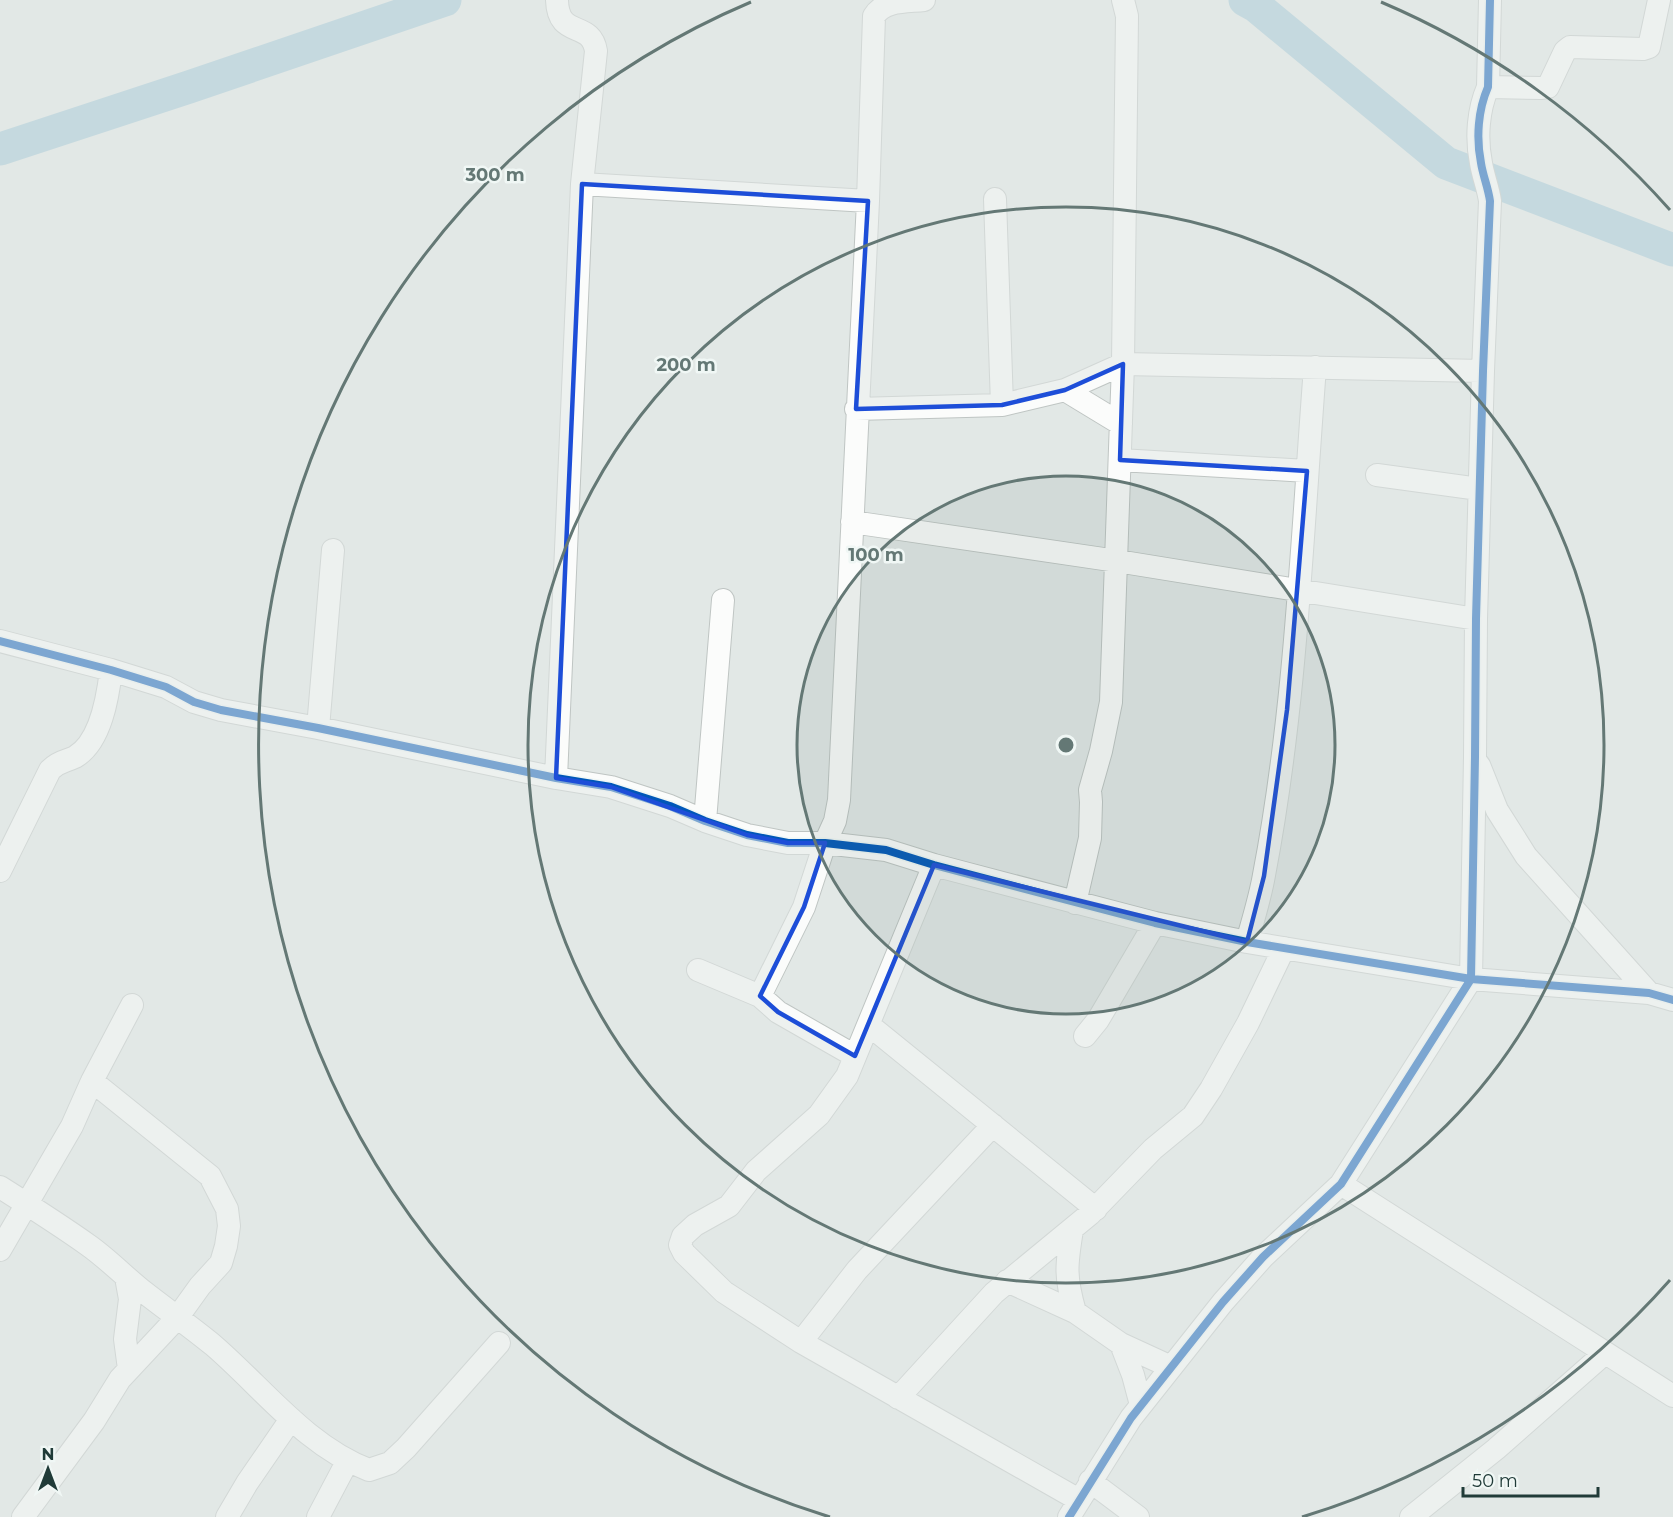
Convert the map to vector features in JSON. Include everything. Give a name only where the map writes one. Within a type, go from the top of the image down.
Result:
[{"type":"street","points":[[556,778],[582,184],[596,51],[595,43],[590,36],[571,28],[557,13],[557,0]]},
{"type":"street","points":[[760,996],[804,908],[825,843],[835,821],[839,800],[856,409],[868,201],[874,16],[878,9],[886,4],[924,0]]},
{"type":"street","points":[[1075,903],[1090,837],[1090,790],[1111,702],[1123,364],[1127,16],[1123,0]]},
{"type":"street","points":[[1079,1499],[1141,1405],[1223,1302],[1263,1257],[1341,1184],[1471,979],[1479,489],[1490,201],[1488,185],[1481,166],[1478,130],[1483,100],[1488,87],[1490,0]]},
{"type":"street","points":[[1488,87],[1548,87],[1565,51],[1570,47],[1643,49],[1649,47],[1659,0]]},
{"type":"street","points":[[582,184],[868,201]]},
{"type":"street","points":[[995,199],[1002,405]]},
{"type":"street","points":[[856,409],[1002,405],[1065,390],[1123,364],[1483,371]]},
{"type":"street","points":[[1247,942],[1264,876],[1280,773],[1299,590],[1315,367]]},
{"type":"street","points":[[1065,390],[1121,424]]},
{"type":"street","points":[[1120,460],[1307,471]]},
{"type":"street","points":[[1377,475],[1479,489]]},
{"type":"street","points":[[852,522],[1117,561],[1476,620]]},
{"type":"street","points":[[318,728],[333,550]]},
{"type":"street","points":[[705,821],[723,600]]},
{"type":"street","points":[[0,641],[166,687],[194,702],[221,711],[318,728],[556,778],[611,787],[747,835],[788,843],[825,843],[886,850],[934,865],[1155,923],[1247,942],[1471,979],[1649,993],[1673,1000]]},
{"type":"street","points":[[0,871],[50,770],[58,762],[76,756],[90,742],[107,700],[111,670]]},
{"type":"street","points":[[1475,758],[1497,810],[1526,856],[1649,993]]},
{"type":"street","points":[[934,865],[847,1076],[819,1115],[756,1171],[729,1206],[683,1236],[680,1245],[684,1253],[724,1292],[801,1342],[1079,1499],[1138,1517]]},
{"type":"street","points":[[1085,1036],[1098,1020],[1155,923]]},
{"type":"street","points":[[898,1398],[1007,1281],[1096,1209],[1153,1149],[1193,1116],[1248,1023],[1284,948]]},
{"type":"street","points":[[698,970],[760,996],[778,1012],[855,1056]]},
{"type":"street","points":[[0,1250],[72,1126],[92,1081],[132,1005]]},
{"type":"street","points":[[869,1025],[1096,1209]]},
{"type":"street","points":[[23,1517],[94,1421],[120,1379],[177,1318],[200,1286],[221,1263],[229,1226],[227,1209],[210,1176],[92,1081]]},
{"type":"street","points":[[801,1342],[857,1269],[993,1125]]},
{"type":"street","points":[[1341,1184],[1673,1396]]},
{"type":"street","points":[[0,1187],[90,1246],[244,1373],[291,1419],[347,1462],[369,1470],[390,1463],[406,1448],[499,1343]]},
{"type":"street","points":[[1072,1230],[1066,1266],[1067,1285],[1075,1312]]},
{"type":"street","points":[[126,1277],[130,1299],[125,1339],[129,1370]]},
{"type":"street","points":[[1007,1281],[1075,1312],[1121,1344],[1171,1367]]},
{"type":"street","points":[[1121,1344],[1141,1405]]},
{"type":"street","points":[[1411,1517],[1496,1449],[1605,1353]]},
{"type":"street","points":[[227,1517],[247,1483],[291,1419]]},
{"type":"street","points":[[318,1517],[347,1462]]},
{"type":"highlighted area","points":[[582,184],[868,201],[856,409],[1002,405],[1065,390],[1123,364],[1120,460],[1307,471],[1287,710],[1264,876],[1247,942],[934,865],[855,1056],[778,1012],[760,996],[804,907],[825,843],[788,843],[747,835],[611,787],[556,778]]},
{"type":"waterway","points":[[0,149],[445,0]]},
{"type":"waterway","points":[[1245,0],[1256,6],[1446,163],[1673,250]]},
{"type":"cycle path","points":[[1069,1517],[1131,1418],[1223,1302],[1263,1257],[1341,1184],[1471,979],[1476,619],[1490,201],[1481,163],[1478,134],[1482,105],[1488,87],[1490,0]]},
{"type":"cycle path","points":[[0,641],[166,687],[194,702],[221,710],[556,778],[611,787],[747,835],[788,843],[825,843],[886,850],[934,865],[1155,923],[1247,942],[1471,979],[1649,993],[1673,1000]]}]
